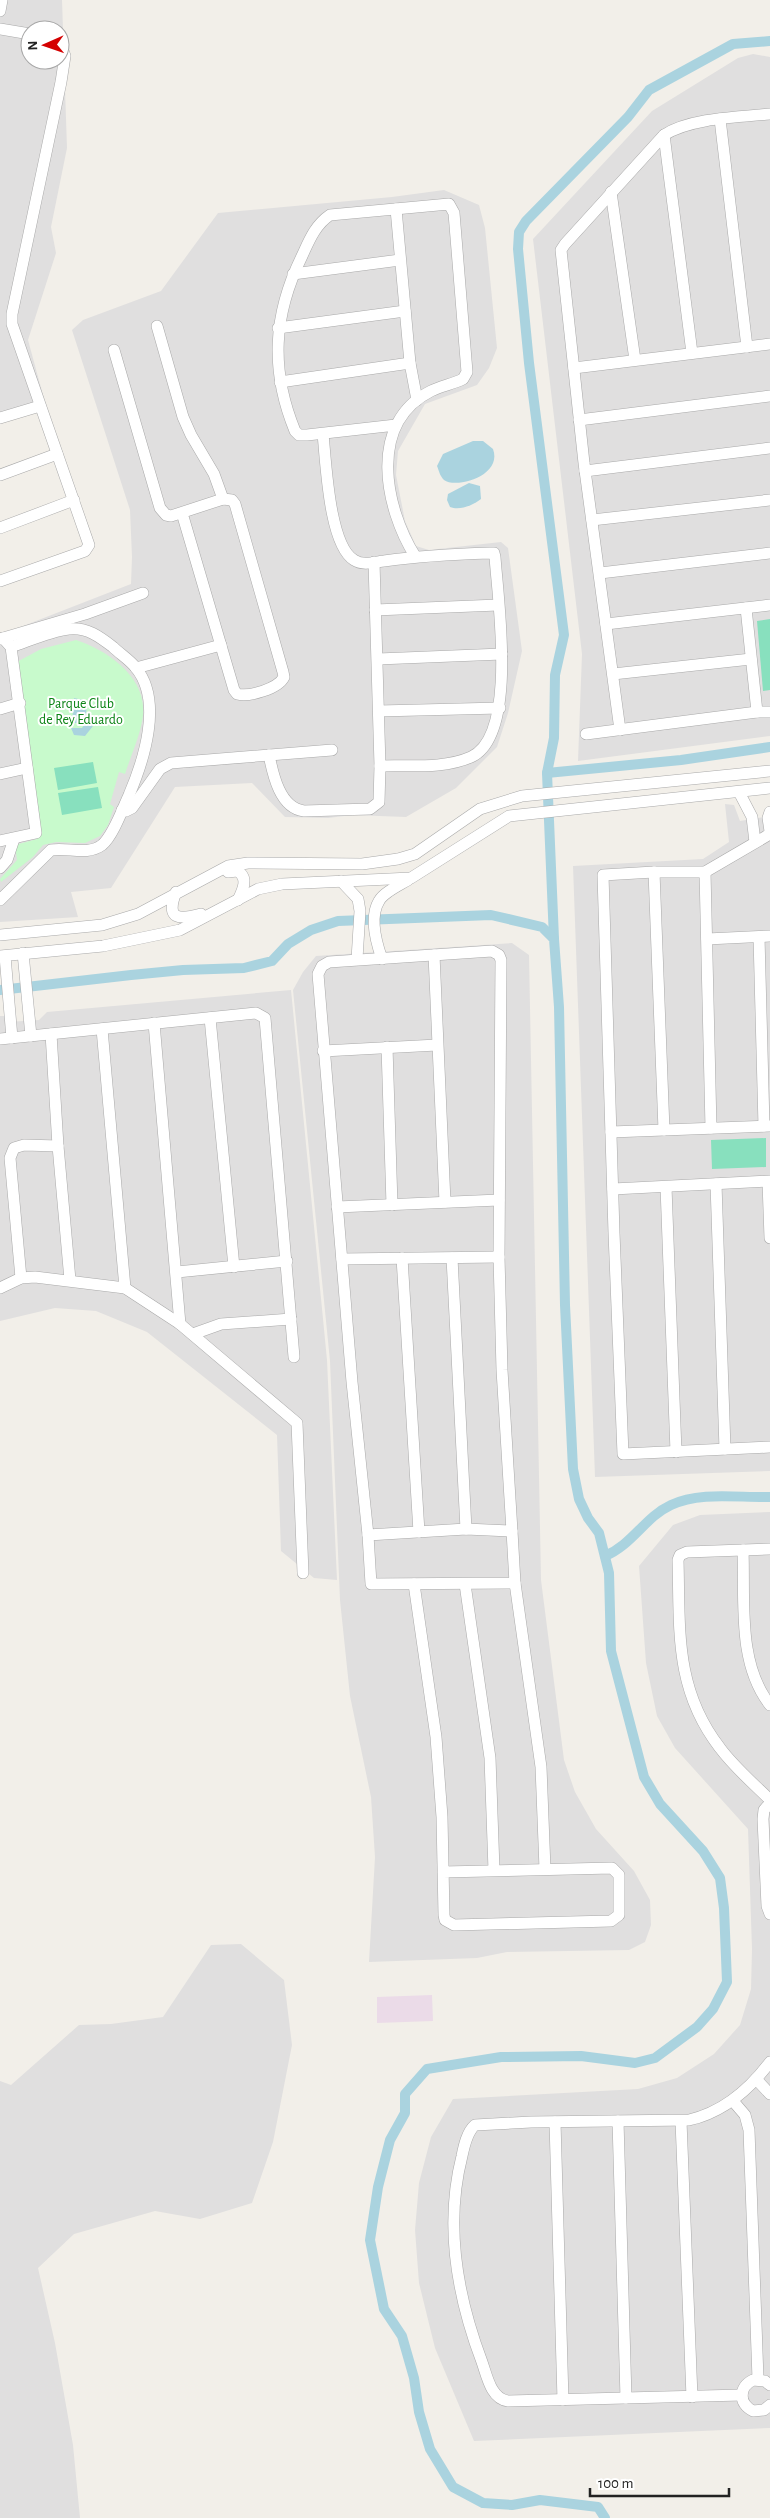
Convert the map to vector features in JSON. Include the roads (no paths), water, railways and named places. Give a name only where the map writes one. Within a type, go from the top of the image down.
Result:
[{"type":"street","points":[[0,11],[2,0]]},
{"type":"street","points":[[0,29],[20,32]]},
{"type":"street","points":[[0,581],[87,549],[90,542],[13,331],[12,319],[63,70]]},
{"type":"street","points":[[620,730],[585,471],[562,250],[565,244],[611,192],[664,135],[674,129],[720,119],[770,114]]},
{"type":"street","points":[[720,119],[747,346]]},
{"type":"street","points":[[664,135],[692,353]]},
{"type":"street","points":[[611,192],[635,360]]},
{"type":"street","points":[[396,425],[323,434],[299,435],[294,431],[280,382],[278,328],[293,274],[313,233],[330,215],[445,203],[451,206],[454,213],[467,372],[463,380],[430,391],[417,400],[396,425],[389,448],[387,468],[390,495],[396,518],[415,556]]},
{"type":"street","points":[[396,209],[404,311],[410,363],[417,400]]},
{"type":"street","points":[[293,274],[400,260]]},
{"type":"street","points":[[278,328],[404,311]]},
{"type":"street","points":[[157,326],[183,417],[191,435],[214,474],[223,499]]},
{"type":"street","points":[[574,368],[770,344]]},
{"type":"street","points":[[114,350],[160,508],[166,515],[172,516],[223,499],[232,500],[235,504],[283,672],[282,682],[278,685],[245,695],[237,694],[234,690],[182,513]]},
{"type":"street","points":[[280,382],[410,363]]},
{"type":"street","points":[[579,420],[770,396]]},
{"type":"street","points":[[0,418],[40,406]]},
{"type":"street","points":[[323,434],[330,506],[344,548],[353,560],[365,564],[415,556],[494,553],[502,654],[500,708],[489,739],[473,756],[453,764],[380,766]]},
{"type":"street","points":[[585,471],[770,448]]},
{"type":"street","points":[[0,475],[58,454]]},
{"type":"street","points":[[0,528],[74,500]]},
{"type":"street","points":[[592,520],[770,500]]},
{"type":"street","points":[[600,573],[770,552]]},
{"type":"street","points":[[269,755],[273,774],[287,803],[294,808],[304,811],[374,808],[380,798],[378,659],[374,562]]},
{"type":"street","points":[[5,641],[143,593]]},
{"type":"street","points":[[375,610],[498,605]]},
{"type":"street","points":[[606,624],[770,605]]},
{"type":"street","points":[[746,608],[757,712]]},
{"type":"street","points":[[2,894],[51,850],[85,851],[104,844],[141,768],[149,726],[148,694],[136,668],[99,636],[83,630],[68,629],[5,641]]},
{"type":"street","points":[[0,841],[36,833],[20,703],[5,641]]},
{"type":"street","points":[[136,668],[221,645]]},
{"type":"street","points":[[378,659],[502,654]]},
{"type":"street","points":[[613,674],[751,659]]},
{"type":"street","points":[[0,709],[20,703]]},
{"type":"street","points":[[379,712],[500,708]]},
{"type":"street","points":[[586,734],[757,712],[770,712]]},
{"type":"street","points":[[122,810],[126,811],[132,808],[160,769],[172,763],[332,750]]},
{"type":"street","points":[[0,774],[27,768]]},
{"type":"street","points":[[0,935],[102,926],[138,914],[200,879],[228,866],[248,863],[362,864],[398,859],[415,854],[480,809],[522,796],[770,770]]},
{"type":"street","points":[[382,959],[375,934],[375,912],[380,899],[492,824],[509,816],[770,788]]},
{"type":"street","points":[[739,792],[752,817],[755,842]]},
{"type":"street","points":[[770,812],[768,818],[770,833],[705,872],[603,875],[623,1454],[770,1447]]},
{"type":"street","points":[[0,868],[8,860],[14,839]]},
{"type":"street","points":[[200,879],[232,871],[241,872],[245,883],[238,900]]},
{"type":"street","points":[[654,872],[664,1130]]},
{"type":"street","points":[[705,872],[711,1128]]},
{"type":"street","points":[[12,1038],[11,1007],[3,956],[103,946],[180,930],[258,890],[282,884],[411,878]]},
{"type":"street","points":[[341,882],[358,899],[360,911],[356,959]]},
{"type":"street","points":[[176,892],[172,902],[172,912],[180,918],[223,908]]},
{"type":"street","points":[[611,1132],[767,1126],[764,937],[707,939]]},
{"type":"street","points":[[515,1583],[370,1584],[368,1535],[323,1051],[318,974],[322,966],[330,962],[492,951],[499,955],[501,960],[499,1257],[502,1370],[515,1583],[541,1767],[545,1869]]},
{"type":"street","points":[[22,953],[31,1036]]},
{"type":"street","points":[[434,955],[445,1202]]},
{"type":"street","points":[[11,1007],[27,1006]]},
{"type":"street","points":[[0,1039],[256,1013],[265,1018],[267,1022],[294,1357]]},
{"type":"street","points":[[210,1018],[234,1267]]},
{"type":"street","points":[[154,1023],[180,1324]]},
{"type":"street","points":[[102,1029],[125,1288]]},
{"type":"street","points":[[51,1034],[58,1146],[70,1280]]},
{"type":"street","points":[[323,1051],[437,1045]]},
{"type":"street","points":[[387,1048],[392,1205]]},
{"type":"street","points":[[21,1278],[10,1158],[14,1148],[24,1145],[58,1146]]},
{"type":"street","points":[[613,1189],[769,1181],[770,1238]]},
{"type":"street","points":[[716,1184],[725,1450]]},
{"type":"street","points":[[666,1187],[676,1452]]},
{"type":"street","points":[[337,1207],[499,1200]]},
{"type":"street","points":[[342,1259],[499,1257]]},
{"type":"street","points":[[402,1258],[419,1532]]},
{"type":"street","points":[[452,1258],[466,1529]]},
{"type":"street","points":[[177,1272],[287,1261]]},
{"type":"street","points":[[0,1288],[21,1278],[70,1280],[125,1288],[193,1334],[297,1423],[303,1573]]},
{"type":"street","points":[[193,1334],[222,1324],[291,1319]]},
{"type":"street","points":[[368,1535],[466,1529],[512,1531]]},
{"type":"street","points":[[770,1549],[687,1552],[678,1557],[680,1647],[687,1686],[704,1726],[730,1760],[770,1801],[764,1810],[763,1819],[767,1906],[770,1914]]},
{"type":"street","points":[[743,1550],[749,1659],[757,1684],[770,1705]]},
{"type":"street","points":[[414,1584],[436,1737],[444,1918],[450,1924],[611,1921],[618,1917],[618,1875],[615,1870],[545,1869],[443,1872]]},
{"type":"street","points":[[465,1584],[490,1758],[494,1870]]},
{"type":"street","points":[[742,2396],[508,2401],[496,2395],[468,2319],[458,2278],[453,2240],[455,2186],[463,2151],[472,2128],[482,2124],[681,2121],[702,2116],[734,2101],[770,2062]]},
{"type":"street","points":[[756,2079],[770,2094]]},
{"type":"street","points":[[734,2101],[745,2115],[749,2130],[758,2379]]},
{"type":"street","points":[[681,2121],[692,2397]]},
{"type":"street","points":[[555,2122],[563,2400]]},
{"type":"street","points":[[618,2122],[626,2398]]},
{"type":"street","points":[[758,2379],[770,2386]]},
{"type":"street","points":[[758,2379],[744,2386],[742,2396],[744,2403],[752,2411],[764,2410],[770,2405]]},
{"type":"water","points":[[473,441],[483,441],[493,449],[494,458],[491,466],[477,478],[467,481],[458,483],[444,480],[437,466],[443,454]]},
{"type":"water","points":[[469,483],[480,486],[481,499],[466,507],[450,507],[447,500],[448,494]]},
{"type":"water","points":[[74,698],[87,701],[86,715],[80,723],[72,723]]},
{"type":"water","points":[[88,719],[93,726],[85,736],[74,735],[71,728],[82,728]]},
{"type":"waterway","points":[[554,939],[547,773],[554,738],[555,675],[564,635],[529,363],[518,249],[519,232],[526,221],[628,117],[649,90],[733,44],[770,41]]},
{"type":"waterway","points":[[547,773],[681,760],[770,747]]},
{"type":"waterway","points":[[0,990],[183,970],[244,968],[272,961],[288,944],[311,930],[338,921],[491,915],[542,927],[554,939],[559,1007],[565,1305],[573,1469],[579,1499],[588,1518],[599,1533],[609,1573],[611,1651],[644,1777],[660,1804],[703,1851],[720,1878],[724,1908],[727,1982],[713,2009],[697,2027],[655,2058],[635,2063],[581,2056],[501,2057],[427,2069],[405,2094],[405,2113],[390,2140],[378,2187],[370,2240],[384,2309],[402,2336],[414,2378],[419,2412],[430,2449],[453,2487],[483,2503],[512,2505],[540,2500],[598,2507],[605,2518]]},
{"type":"waterway","points":[[605,1556],[623,1545],[662,1510],[682,1501],[720,1496],[770,1497]]},
{"type":"park label","name":"Parque Club de Rey Eduardo","points":[[81,712]]}]
